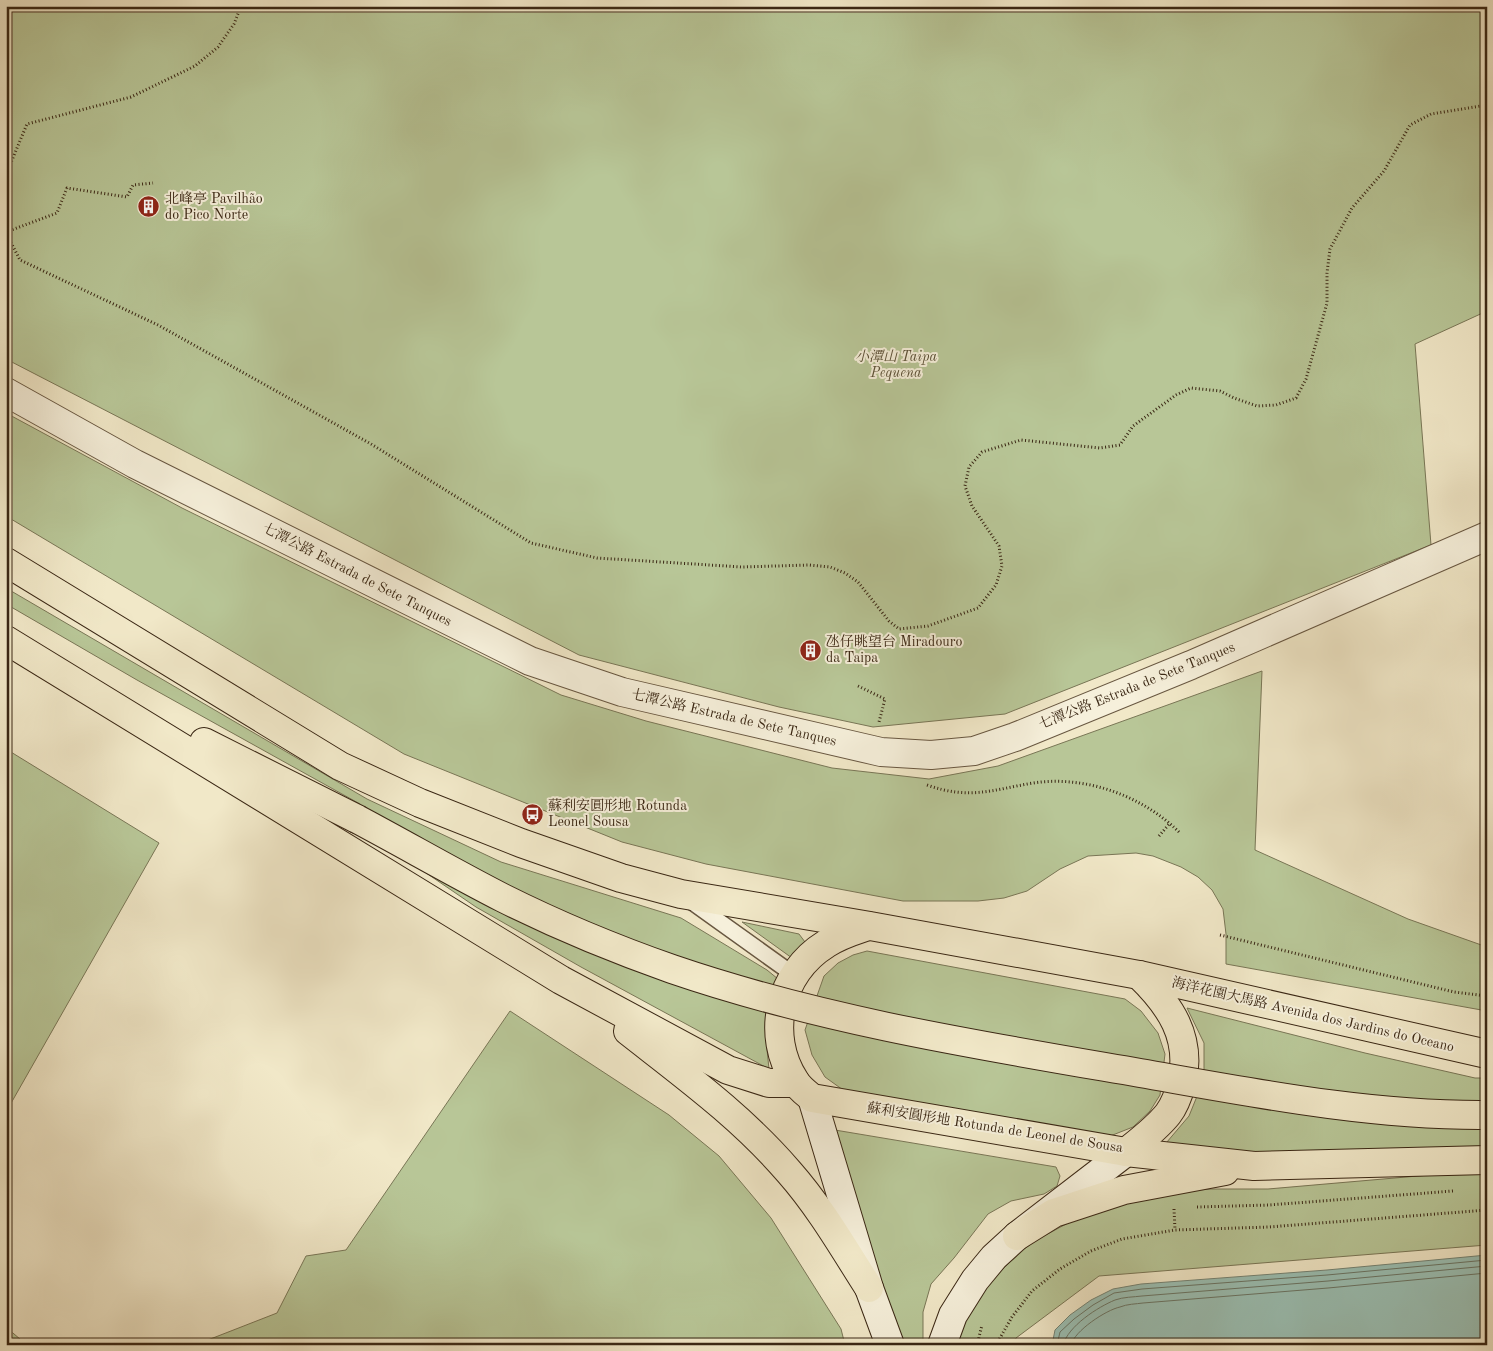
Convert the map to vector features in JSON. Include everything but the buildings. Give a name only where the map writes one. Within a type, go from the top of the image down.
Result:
[{"type":"main road","points":[[6,562],[340,766],[420,804],[521,843],[622,878],[681,894],[1139,975]]},
{"type":"main road","points":[[6,640],[561,980],[704,1090],[752,1132],[790,1172],[818,1210],[869,1288]]},
{"type":"main road","points":[[42,662],[357,819],[503,898],[564,926],[672,968],[802,1009],[1024,1053],[1266,1095],[1424,1113],[1487,1115]]},
{"type":"main road","points":[[804,1090],[784,1060],[778,1031],[782,998],[794,975],[810,956],[825,944],[846,933],[870,926]]},
{"type":"main road","name":"蘇利安圓形地 Rotunda de Leonel de Sousa","points":[[561,980],[728,1070],[769,1083],[1126,1152],[1152,1132],[1169,1112],[1179,1093],[1185,1068],[1185,1049],[1172,1015],[1161,998],[1139,975]]},
{"type":"main road","name":"海洋花園大馬路 Avenida dos Jardins do Oceano","points":[[1139,975],[1487,1054]]},
{"type":"main road","points":[[1126,1152],[1254,1166],[1487,1160]]},
{"type":"main road","points":[[1017,1236],[1054,1213],[1124,1190],[1254,1166]]},
{"type":"street","name":"七潭公路 Estrada de Sete Tanques","points":[[6,392],[135,464],[530,661],[622,692],[881,752],[931,755],[974,751],[1015,737],[1191,665],[1487,536]]},
{"type":"street","points":[[804,1090],[869,1288],[890,1345]]},
{"type":"street","points":[[942,1345],[953,1315],[975,1280],[994,1257],[1017,1236],[1126,1152]]},
{"type":"lane","points":[[681,894],[794,975]]},
{"type":"path","points":[[6,224],[10,165],[27,124],[131,97],[195,66],[218,48],[234,24],[240,6]]},
{"type":"path","points":[[153,183],[133,185],[127,197],[68,188],[57,213],[6,232],[20,260],[158,325],[372,444],[531,543],[597,558],[742,567],[809,565],[830,567],[845,573],[858,582],[889,621],[900,630],[921,628],[978,608],[996,585],[1002,566],[999,546],[972,506],[965,486],[969,467],[982,452],[1021,440],[1100,448],[1120,445],[1133,426],[1176,395],[1191,388],[1220,391],[1257,406],[1276,405],[1296,398],[1306,379],[1327,304],[1327,273],[1330,249],[1352,208],[1384,171],[1410,125],[1431,114],[1487,105]]},
{"type":"path","points":[[858,686],[885,699],[878,722],[901,739],[904,754]]},
{"type":"path","points":[[924,784],[938,789],[968,793],[983,793],[1034,783],[1063,782],[1092,785],[1120,793],[1146,806],[1170,823],[1180,833]]},
{"type":"path","points":[[1159,836],[1170,823]]},
{"type":"path","points":[[1220,935],[1454,992],[1487,996]]},
{"type":"path","points":[[1193,1207],[1269,1205],[1460,1191]]},
{"type":"path","points":[[1165,1209],[1174,1208],[1175,1230]]},
{"type":"path","points":[[996,1345],[1012,1317],[1032,1291],[1060,1269],[1091,1251],[1122,1238],[1175,1230],[1269,1227],[1487,1210]]},
{"type":"green space","name":"小潭山 Taipa Pequena","points":[[6,6],[1487,6],[1487,311],[1415,344],[1431,545],[1005,714],[873,727],[779,707],[579,655],[6,359]]},
{"type":"green space","points":[[6,413],[182,508],[561,695],[646,721],[832,768],[929,779],[998,766],[1262,671],[1255,850],[1408,919],[1487,947],[1487,1011],[1226,964],[1226,934],[1223,909],[1212,890],[1198,877],[1181,867],[1153,856],[1136,853],[1088,856],[1060,869],[1027,891],[1004,898],[978,901],[903,901],[706,864],[622,842],[404,754],[6,516]]},
{"type":"green space","points":[[6,588],[367,799],[501,862],[681,918],[767,970],[778,979],[767,1018],[766,1040],[769,1069],[581,967],[476,907],[353,823],[360,804],[137,680],[6,604]]},
{"type":"green space","points":[[6,749],[159,843],[6,1112]]},
{"type":"green space","points":[[742,922],[799,934],[805,942],[792,958]]},
{"type":"green space","points":[[867,951],[1125,999],[1141,1011],[1158,1033],[1165,1054],[1160,1095],[1150,1111],[1133,1127],[1100,1140],[850,1095],[825,1077],[812,1055],[805,1030],[824,976],[838,963],[853,955]]},
{"type":"green space","points":[[1187,1008],[1365,1053],[1475,1078],[1487,1078],[1487,1148],[1359,1157],[1161,1149],[1189,1116],[1204,1079],[1204,1043]]},
{"type":"green space","points":[[510,1011],[669,1115],[719,1156],[771,1218],[841,1329],[845,1345],[195,1345],[277,1313],[306,1256],[346,1250]]},
{"type":"green space","points":[[811,1126],[1056,1167],[1060,1176],[1057,1186],[1044,1194],[1011,1201],[988,1214],[931,1284],[923,1312],[923,1345],[900,1345]]},
{"type":"green space","points":[[1487,1170],[1487,1245],[1099,1276],[1016,1338],[1014,1345],[953,1345],[966,1317],[991,1281],[1027,1245],[1096,1208],[1157,1193],[1211,1189],[1268,1189]]},
{"type":"green space","points":[[7,1328],[27,1345],[6,1345]]},
{"type":"water","points":[[1487,1255],[1487,1345],[1052,1345],[1055,1330],[1070,1315],[1091,1300],[1113,1289],[1141,1284],[1327,1270]]},
{"type":"place","name":"北峰亭 Pavilhão do Pico Norte","points":[[149,207]]},
{"type":"place","name":"氹仔眺望台 Miradouro da Taipa","points":[[810,650]]},
{"type":"place","name":"蘇利安圓形地 Rotunda Leonel Sousa","points":[[532,814]]}]
